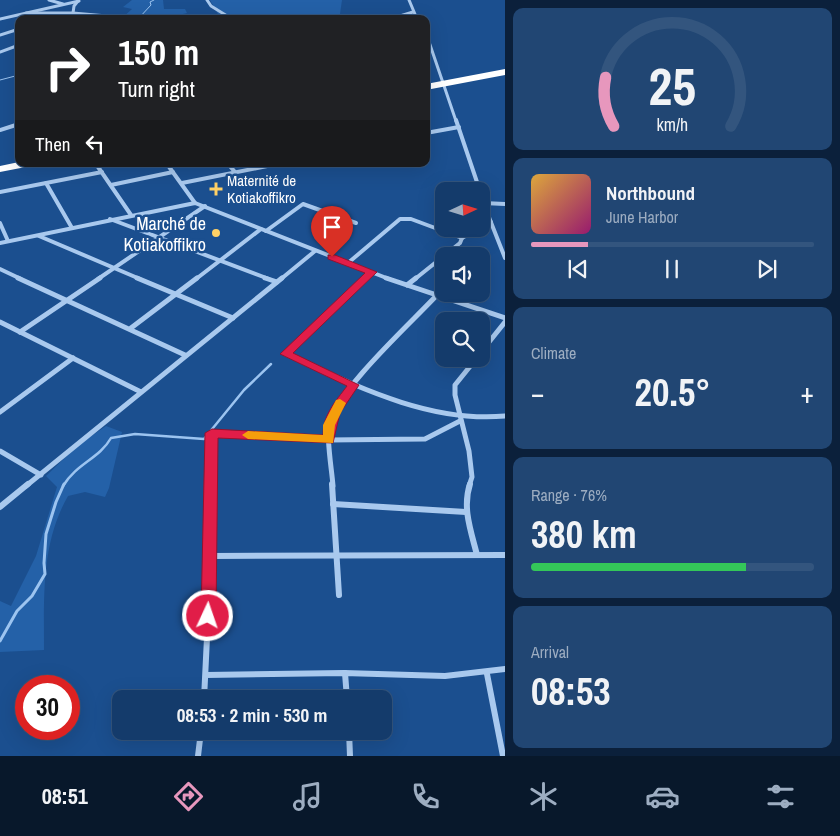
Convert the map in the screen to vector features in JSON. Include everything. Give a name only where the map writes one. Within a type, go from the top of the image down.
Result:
[{"type":"highway","points":[[430,87],[505,68]]},
{"type":"highway","points":[[430,82],[443,82],[505,72]]},
{"type":"highway","points":[[0,163],[15,161]]},
{"type":"highway","points":[[0,169],[15,166]]},
{"type":"street","points":[[49,0],[74,6]]},
{"type":"street","points":[[17,15],[80,0]]},
{"type":"street","points":[[70,15],[73,13],[74,6],[80,0]]},
{"type":"street","points":[[207,0],[211,6],[226,15]]},
{"type":"street","points":[[409,0],[415,15]]},
{"type":"street","points":[[403,15],[413,12]]},
{"type":"street","points":[[26,13],[96,15]]},
{"type":"street","points":[[0,19],[15,16]]},
{"type":"street","points":[[0,35],[15,30]]},
{"type":"street","points":[[430,45],[477,182]]},
{"type":"street","points":[[0,52],[15,46]]},
{"type":"street","points":[[0,130],[15,125]]},
{"type":"street","points":[[430,132],[459,126]]},
{"type":"street","points":[[98,167],[131,215]]},
{"type":"street","points":[[169,167],[195,202],[316,251],[435,295]]},
{"type":"street","points":[[231,167],[235,172]]},
{"type":"street","points":[[182,183],[261,167]]},
{"type":"street","points":[[0,192],[102,172]]},
{"type":"street","points":[[111,185],[173,172]]},
{"type":"street","points":[[46,183],[72,228]]},
{"type":"street","points":[[0,243],[195,202]]},
{"type":"street","points":[[490,203],[505,204]]},
{"type":"street","points":[[131,328],[264,230],[303,204],[356,223]]},
{"type":"street","points":[[20,332],[204,206]]},
{"type":"street","points":[[110,219],[156,238],[277,282]]},
{"type":"street","points":[[348,263],[400,220],[411,219],[435,228]]},
{"type":"street","points":[[490,222],[505,257]]},
{"type":"street","points":[[0,223],[8,242]]},
{"type":"street","points":[[39,236],[233,318]]},
{"type":"street","points":[[407,285],[460,243],[462,238]]},
{"type":"street","points":[[0,507],[185,355],[316,251]]},
{"type":"street","points":[[0,269],[131,328],[185,355]]},
{"type":"street","points":[[372,272],[286,354],[375,395],[460,418],[505,416]]},
{"type":"street","points":[[339,595],[328,440],[329,425],[334,412],[354,385],[435,299]]},
{"type":"street","points":[[456,302],[505,318]]},
{"type":"street","points":[[490,341],[505,322]]},
{"type":"street","points":[[0,323],[141,392]]},
{"type":"street","points":[[0,412],[73,358]]},
{"type":"street","points":[[470,367],[455,385],[460,418],[469,451],[472,477],[466,495],[466,512],[478,555]]},
{"type":"street","points":[[205,690],[211,556],[209,478],[212,433],[328,440],[425,439],[460,418]]},
{"type":"street","points":[[0,451],[41,475]]},
{"type":"street","points":[[333,504],[466,512]]},
{"type":"street","points":[[211,556],[505,555]]},
{"type":"street","points":[[206,675],[346,673],[386,675],[487,674],[505,670]]},
{"type":"street","points":[[346,673],[347,690]]},
{"type":"street","points":[[487,674],[503,756]]},
{"type":"street","points":[[198,756],[200,740]]},
{"type":"street","points":[[349,740],[350,756]]},
{"type":"shaded area","points":[[132,0],[163,0],[164,9],[185,9],[187,13],[179,15],[125,15],[132,9],[123,7]]},
{"type":"shaded area","points":[[210,0],[342,0],[340,14],[338,15],[218,15]]},
{"type":"shaded area","points":[[106,426],[122,432],[109,488],[105,497],[85,492],[68,496],[53,532],[44,590],[44,650],[0,652],[0,601],[11,606],[36,556],[57,487],[46,476],[78,445]]},
{"type":"waterway","points":[[142,15],[151,5],[150,2],[154,0]]},
{"type":"waterway","points":[[0,80],[15,76]]},
{"type":"waterway","points":[[63,486],[111,438],[135,434],[204,439],[244,390],[271,364]]},
{"type":"waterway","points":[[0,641],[17,611],[32,596],[45,574],[46,534],[63,486]]},
{"type":"slow traffic","points":[[248,435],[328,440],[329,425],[340,403]]},
{"type":"place","name":"Maternité de Kotiakoffikro","points":[[216,189]]},
{"type":"place","name":"Marché de Kotiakoffikro","points":[[216,233]]},
{"type":"route","points":[[208,616],[211,556],[209,478],[212,433],[328,440],[329,425],[334,412],[354,385],[316,366],[286,354],[372,272],[332,257]]}]
